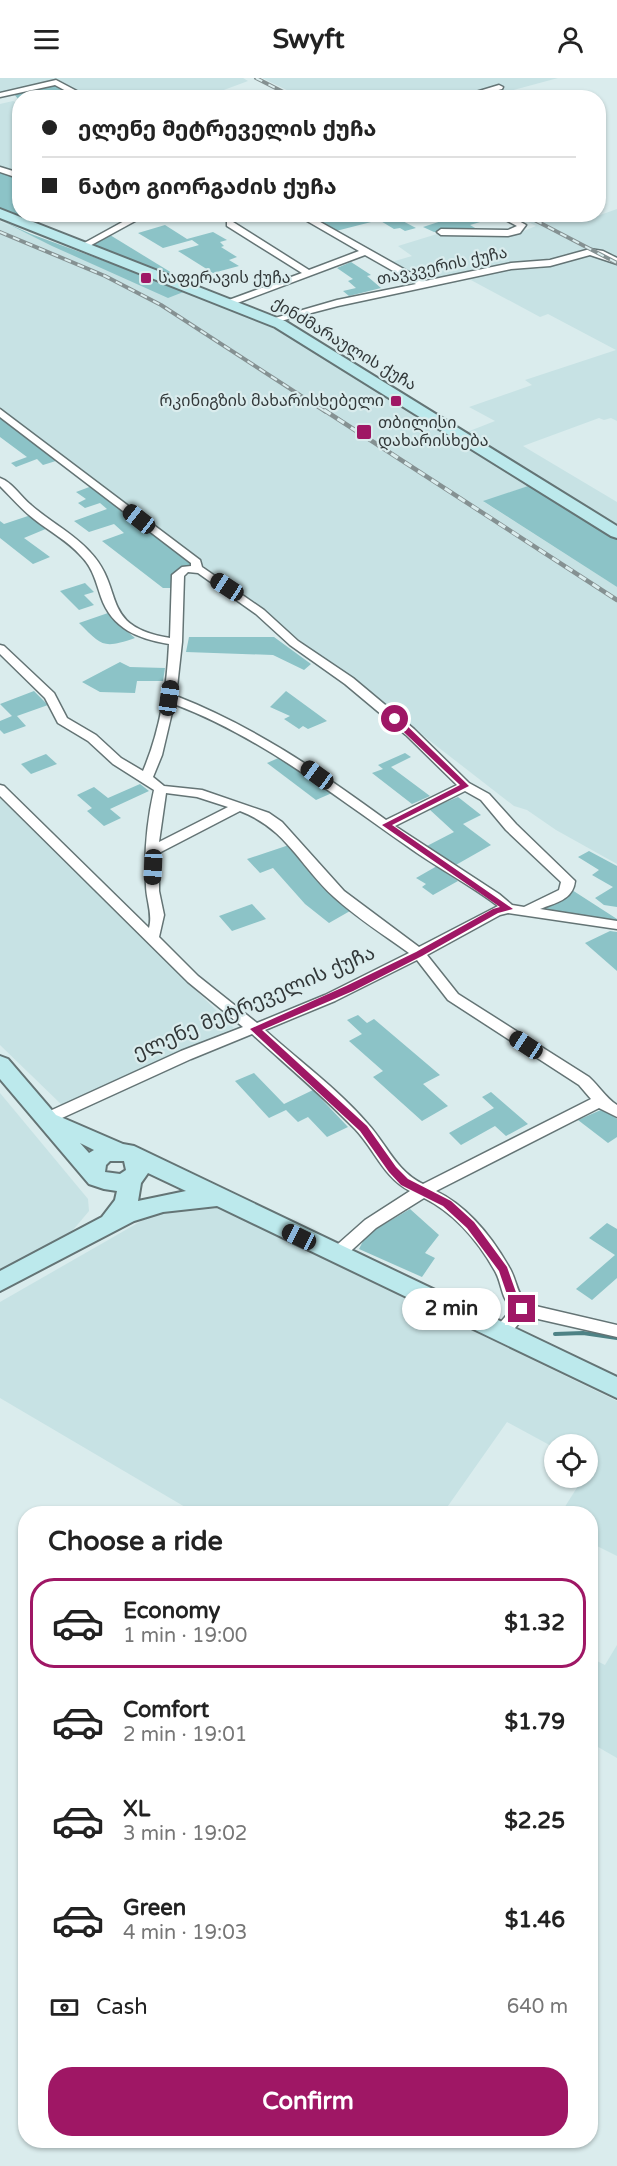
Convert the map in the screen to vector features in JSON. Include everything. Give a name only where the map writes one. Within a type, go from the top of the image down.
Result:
[{"type":"main road","name":"ქინძმარაულის ქუჩა","points":[[21,222],[273,320],[617,533]]},
{"type":"main road","points":[[0,1064],[95,1175],[112,1184],[128,1167]]},
{"type":"main road","points":[[46,1119],[128,1167]]},
{"type":"main road","points":[[102,1227],[106,1209],[95,1175],[95,1161],[99,1157],[218,1197],[617,1388]]},
{"type":"main road","points":[[102,1227],[126,1203],[129,1191],[128,1167]]},
{"type":"main road","points":[[0,1282],[102,1227],[150,1205],[173,1200],[218,1197]]},
{"type":"street","points":[[21,90],[56,82],[71,90]]},
{"type":"street","points":[[488,90],[499,87]]},
{"type":"street","points":[[81,247],[129,222]]},
{"type":"street","points":[[313,222],[404,271],[425,285]]},
{"type":"street","points":[[441,232],[508,233],[517,231],[522,225],[515,222]]},
{"type":"street","points":[[230,224],[310,274]]},
{"type":"street","points":[[229,303],[365,252]]},
{"type":"street","name":"თავკვერის ქუჩა","points":[[273,320],[337,303],[511,266],[550,263],[590,252],[600,253],[617,261]]},
{"type":"street","points":[[0,412],[196,562],[197,569]]},
{"type":"street","points":[[0,481],[31,512],[68,537],[85,553],[99,571],[111,608],[127,626],[140,634],[176,642]]},
{"type":"street","points":[[146,778],[152,765],[169,698],[176,642],[178,575],[186,569],[197,569],[227,587],[260,612],[294,643],[349,681],[411,732],[465,786],[485,797],[511,827],[568,881],[569,886],[564,894],[547,902],[536,904],[526,912]]},
{"type":"street","points":[[0,648],[50,696],[62,720],[92,738],[117,761],[161,789],[198,793],[240,806],[278,825],[339,894],[419,954],[453,996],[584,1081],[593,1089],[600,1101],[617,1112]]},
{"type":"street","points":[[169,698],[213,714],[286,753],[508,909],[617,925]]},
{"type":"street","points":[[386,825],[465,786]]},
{"type":"street","points":[[0,789],[193,979],[255,1029],[347,1112],[405,1182],[447,1203],[470,1225],[503,1270],[513,1300],[522,1309],[617,1331]]},
{"type":"street","points":[[152,937],[158,926],[159,911],[152,885],[154,815],[161,789]]},
{"type":"street","points":[[154,850],[240,806]]},
{"type":"street","name":"ელენე მეტრეველის ქუჩა","points":[[46,1119],[154,1069],[350,988],[419,954],[496,911],[508,909]]},
{"type":"street","points":[[336,1255],[359,1230],[422,1192],[502,1148],[600,1101]]},
{"type":"street","points":[[500,1332],[522,1309]]},
{"type":"shaded area","points":[[0,78],[243,78],[248,81],[224,90],[76,90],[58,80],[0,93]]},
{"type":"shaded area","points":[[262,78],[558,78],[514,90],[287,90]]},
{"type":"shaded area","points":[[55,84],[68,90],[30,90]]},
{"type":"shaded area","points":[[12,101],[12,171],[0,168],[0,104]]},
{"type":"shaded area","points":[[0,172],[12,174],[12,215],[0,209]]},
{"type":"shaded area","points":[[617,209],[617,259],[597,249],[544,263],[425,283],[388,263],[412,256],[398,246],[437,234],[521,232],[536,226],[528,222],[606,222],[606,213]]},
{"type":"shaded area","points":[[0,220],[31,234],[186,291],[168,298]]},
{"type":"shaded area","name":"თბილისი დახარისხება","points":[[0,221],[109,271],[186,291],[263,322],[531,485],[484,502],[617,587],[617,864],[556,830],[527,810],[514,806],[0,408]]},
{"type":"shaded area","points":[[318,222],[371,222],[336,231]]},
{"type":"shaded area","points":[[382,222],[405,222],[416,228],[405,231],[400,228],[394,229]]},
{"type":"shaded area","points":[[438,222],[480,222],[470,225],[482,232],[434,232],[423,227]]},
{"type":"shaded area","points":[[165,225],[187,239],[213,232],[227,240],[220,242],[224,246],[221,247],[237,257],[229,260],[239,266],[213,273],[178,251],[199,245],[192,240],[163,248],[138,233]]},
{"type":"shaded area","points":[[110,235],[190,284],[91,246]]},
{"type":"shaded area","points":[[594,253],[617,265],[617,421],[611,418],[604,420],[599,418],[523,446],[617,502],[617,524],[467,432],[495,421],[469,407],[532,385],[525,380],[616,350],[548,314],[540,317],[469,279],[520,267],[539,269]]},
{"type":"shaded area","points":[[351,262],[371,275],[367,276],[381,288],[349,296],[343,291],[356,288],[348,281],[353,279],[337,268]]},
{"type":"shaded area","points":[[0,415],[59,460],[43,465],[37,459],[16,467],[11,463],[27,457],[0,437]]},
{"type":"shaded area","points":[[531,485],[617,539],[617,587],[483,501]]},
{"type":"shaded area","points":[[92,486],[192,562],[192,566],[179,568],[174,574],[173,588],[163,588],[102,541],[124,533],[114,524],[89,532],[74,521],[107,509],[100,503],[85,508],[78,503],[86,499],[76,492]]},
{"type":"shaded area","points":[[31,515],[48,528],[24,538],[50,557],[33,564],[0,538],[0,521],[4,524]]},
{"type":"shaded area","points":[[85,583],[94,592],[84,595],[94,605],[79,610],[60,591]]},
{"type":"shaded area","points":[[108,613],[135,638],[116,644],[104,643],[93,637],[79,623]]},
{"type":"shaded area","points":[[189,637],[274,637],[311,664],[304,670],[273,655],[186,652]]},
{"type":"shaded area","points":[[120,662],[130,667],[165,668],[163,681],[137,681],[135,693],[100,692],[82,682]]},
{"type":"shaded area","points":[[34,691],[48,705],[17,716],[26,726],[4,734],[0,730],[0,721],[12,716],[0,704]]},
{"type":"shaded area","points":[[286,691],[327,721],[308,729],[303,726],[299,729],[284,719],[290,716],[270,707]]},
{"type":"shaded area","points":[[405,753],[411,757],[391,767],[430,796],[412,804],[372,773],[383,769],[378,765]]},
{"type":"shaded area","points":[[46,754],[57,764],[31,774],[21,764]]},
{"type":"shaded area","points":[[283,756],[332,793],[316,800],[267,763]]},
{"type":"shaded area","points":[[140,784],[149,791],[110,809],[121,818],[104,826],[87,811],[92,808],[77,795],[94,787],[108,798]]},
{"type":"shaded area","points":[[458,797],[481,815],[463,824],[491,845],[454,866],[425,847],[454,832],[429,809]]},
{"type":"shaded area","points":[[0,798],[234,1028],[62,1105],[0,1045]]},
{"type":"shaded area","points":[[289,845],[326,890],[350,911],[329,923],[305,904],[273,868],[260,873],[247,859]]},
{"type":"shaded area","points":[[589,851],[617,866],[617,907],[604,905],[595,898],[613,887],[592,875],[599,870],[578,857]]},
{"type":"shaded area","points":[[437,866],[458,881],[433,895],[422,887],[426,884],[416,878]]},
{"type":"shaded area","points":[[572,890],[617,919],[617,923],[537,911],[537,907],[561,900]]},
{"type":"shaded area","points":[[252,904],[266,919],[232,931],[219,916]]},
{"type":"shaded area","points":[[610,931],[617,932],[617,971],[585,943]]},
{"type":"shaded area","points":[[358,1015],[367,1023],[374,1019],[440,1075],[423,1084],[448,1106],[422,1121],[373,1077],[383,1071],[349,1041],[362,1034],[347,1020]]},
{"type":"shaded area","points":[[254,1073],[284,1104],[313,1090],[348,1127],[327,1137],[308,1117],[298,1122],[286,1110],[269,1118],[235,1081]]},
{"type":"shaded area","points":[[491,1092],[528,1124],[506,1136],[495,1126],[461,1145],[449,1133],[494,1108],[482,1097]]},
{"type":"shaded area","points":[[0,1093],[88,1199],[89,1211],[73,1230],[0,1271]]},
{"type":"shaded area","points":[[603,1109],[617,1119],[617,1137],[608,1143],[578,1120]]},
{"type":"shaded area","points":[[203,1203],[223,1209],[617,1401],[617,1556],[598,1546],[598,1506],[565,1506],[577,1488],[598,1488],[598,1434],[544,1434],[544,1442],[507,1422],[448,1506],[183,1506],[0,1398],[0,1302],[150,1216],[178,1205]]},
{"type":"shaded area","points":[[410,1209],[439,1235],[425,1253],[435,1258],[422,1277],[359,1249],[366,1235]]},
{"type":"shaded area","points":[[607,1223],[617,1229],[617,1278],[592,1300],[576,1289],[615,1255],[589,1238]]},
{"type":"shaded area","points":[[617,1645],[617,1758],[598,1747],[598,1662],[605,1665]]},
{"type":"waterway","points":[[555,1334],[583,1333],[617,1338]]},
{"type":"railway","points":[[256,78],[279,90]]},
{"type":"railway","points":[[538,222],[617,263]]},
{"type":"railway","points":[[0,232],[105,276],[161,305],[326,412]]},
{"type":"railway","points":[[324,410],[617,600]]},
{"type":"place","name":"საფერავის ქუჩა","points":[[146,278]]},
{"type":"place","name":"რკინიგზის მახარისხებელი","points":[[396,401]]},
{"type":"place","name":"თბილისი დახარისხება","points":[[364,432]]},
{"type":"route","points":[[395,719],[465,786],[386,825],[508,909],[496,911],[419,954],[350,988],[255,1029],[363,1128],[392,1169],[405,1182],[447,1203],[470,1225],[503,1270],[513,1300],[522,1309]]}]
